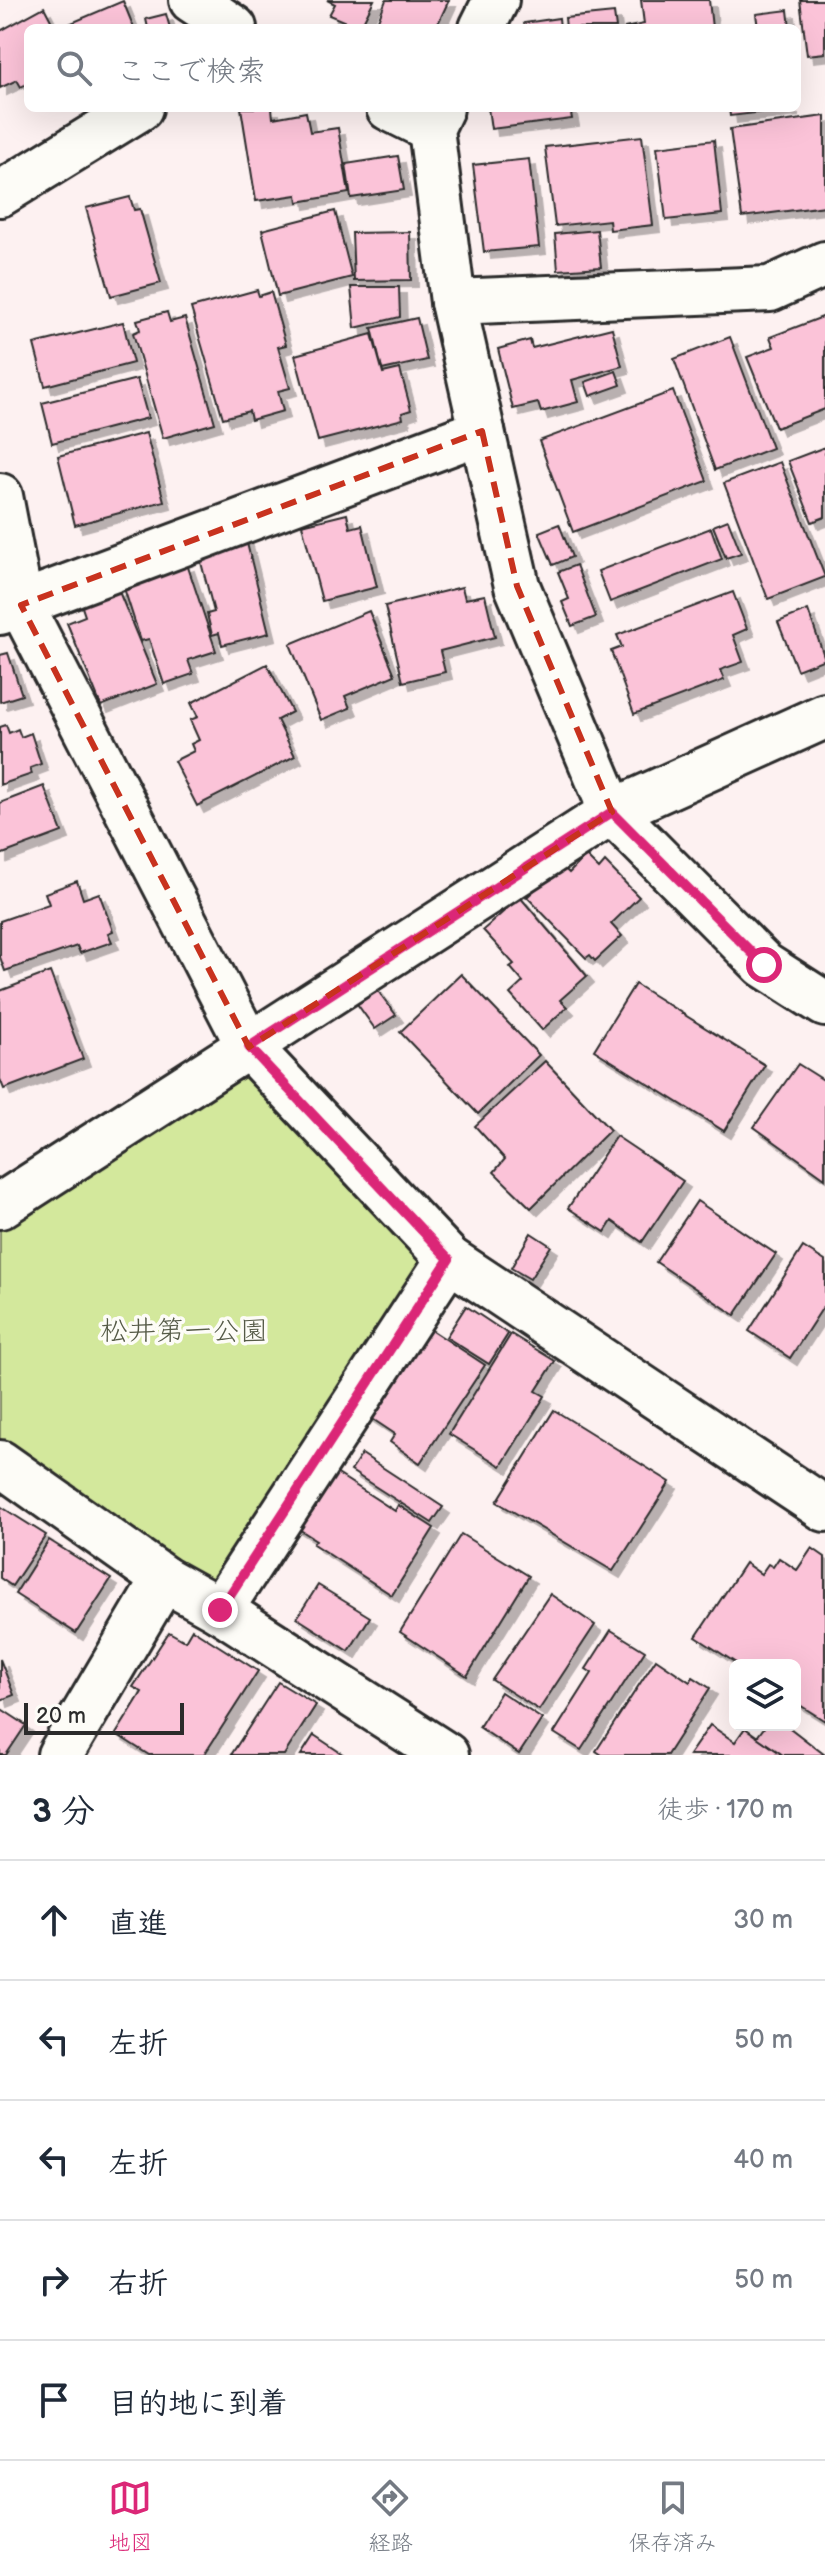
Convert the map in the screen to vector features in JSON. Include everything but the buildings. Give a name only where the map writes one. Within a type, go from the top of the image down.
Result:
[{"type":"street","points":[[192,0],[228,24]]},
{"type":"street","points":[[484,24],[496,0]]},
{"type":"street","points":[[0,194],[133,112]]},
{"type":"street","points":[[408,112],[436,118],[453,302],[517,586],[612,812],[764,965],[825,1004]]},
{"type":"street","points":[[453,302],[770,289],[825,264]]},
{"type":"street","points":[[11,608],[482,431]]},
{"type":"street","points":[[0,496],[11,608],[249,1047],[449,1259],[825,1509]]},
{"type":"street","points":[[0,1206],[612,812],[825,716]]},
{"type":"street","points":[[220,1610],[449,1259]]},
{"type":"street","points":[[0,1463],[164,1579],[220,1610],[446,1755]]},
{"type":"street","points":[[60,1755],[164,1579]]},
{"type":"highlighted area","points":[[482,431],[517,586],[612,812],[249,1047],[21,605]]},
{"type":"green space","name":"松井第一公園","points":[[249,1074],[441,1272],[220,1610],[0,1446],[0,1229]]},
{"type":"route","points":[[220,1610],[449,1259],[249,1047],[612,812],[764,965]]}]
